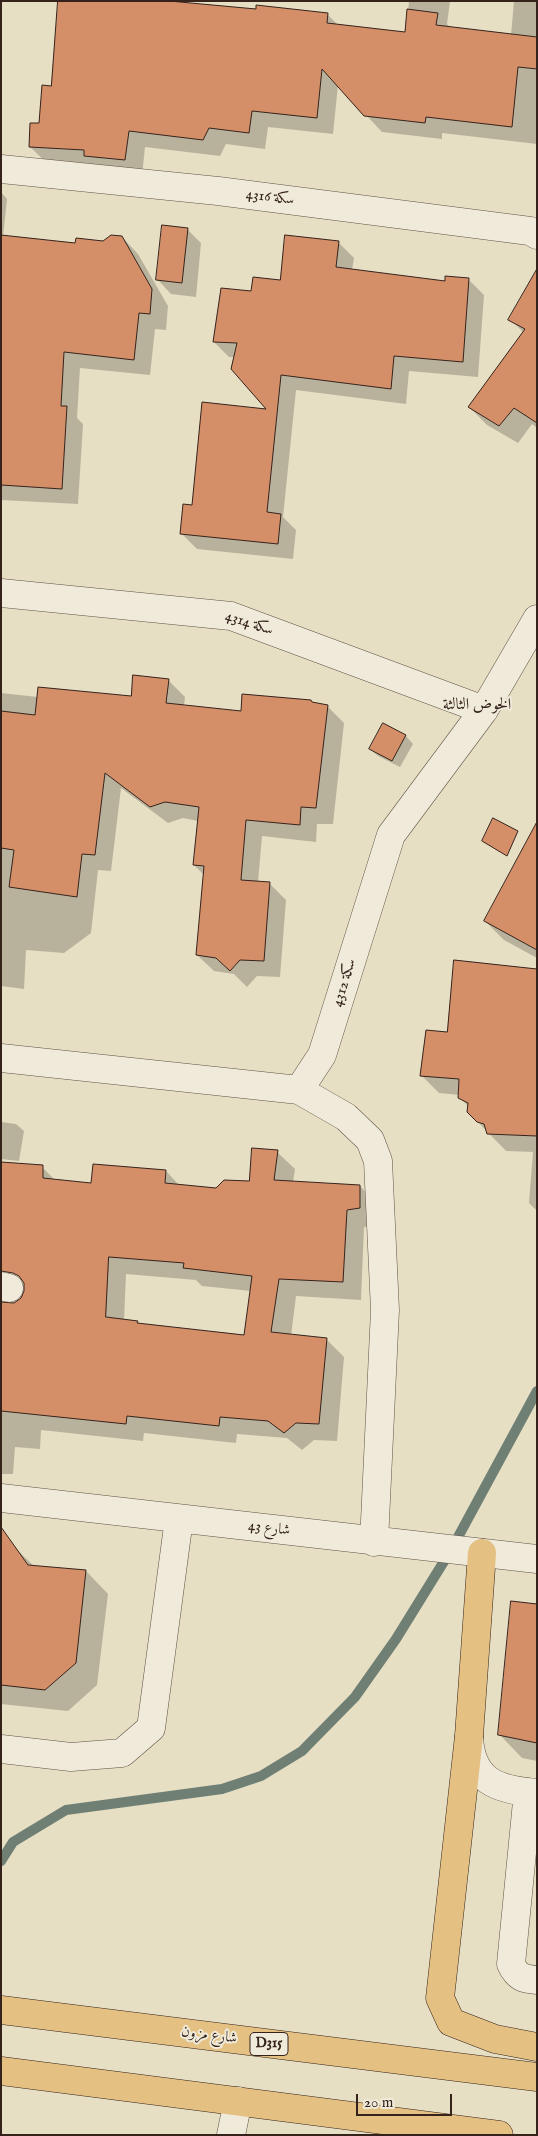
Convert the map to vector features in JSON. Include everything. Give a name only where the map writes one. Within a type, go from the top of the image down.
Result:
[{"type":"main road","points":[[482,1553],[469,1736],[440,1998],[451,2022],[495,2039],[537,2047]]},
{"type":"main road","name":"شارع مزون","points":[[1,2010],[537,2077]]},
{"type":"main road","points":[[1,2071],[499,2135]]},
{"type":"street","name":"سكة 4316","points":[[1,169],[218,191],[530,231],[537,235]]},
{"type":"street","name":"سكة 4314","points":[[1,593],[231,616],[484,710]]},
{"type":"street","name":"سكة 4312","points":[[299,1090],[322,1055],[391,835],[484,710],[537,619]]},
{"type":"street","points":[[1,1058],[299,1090],[346,1117],[370,1140],[378,1161],[385,1310],[374,1542]]},
{"type":"street","name":"شارع 43","points":[[1,1498],[374,1542],[537,1559]]},
{"type":"street","points":[[1,1750],[71,1757],[122,1753],[151,1728],[179,1518]]},
{"type":"street","points":[[469,1736],[470,1754],[476,1769],[489,1782],[505,1788],[532,1793],[511,1964],[515,1973],[523,1979],[537,1980]]},
{"type":"street","points":[[231,2135],[238,2101]]},
{"type":"building","points":[[58,1],[169,1],[256,9],[256,5],[328,13],[327,23],[405,32],[407,9],[438,13],[436,25],[537,37],[537,69],[518,67],[512,127],[426,117],[425,123],[364,116],[322,69],[317,118],[252,111],[249,133],[209,128],[203,140],[129,131],[125,160],[84,156],[84,150],[29,147],[30,123],[39,123],[42,85],[51,86]]},
{"type":"building","points":[[162,225],[188,228],[182,283],[156,280]]},
{"type":"building","points":[[1,235],[75,243],[76,238],[103,241],[111,235],[122,236],[152,289],[150,314],[139,313],[134,360],[64,352],[61,406],[67,406],[62,489],[1,485]]},
{"type":"building","points":[[285,235],[339,241],[336,267],[445,281],[445,276],[469,278],[463,362],[394,356],[391,389],[281,375],[267,512],[281,514],[278,544],[180,534],[183,504],[192,505],[202,402],[266,409],[231,369],[237,343],[213,342],[221,288],[251,291],[253,277],[280,280]]},
{"type":"building","points":[[537,269],[537,423],[514,408],[499,426],[468,407],[525,329],[508,320]]},
{"type":"building","points":[[133,675],[169,679],[166,703],[241,711],[242,694],[311,700],[312,702],[328,705],[316,808],[301,807],[300,825],[246,820],[241,880],[270,882],[264,961],[240,960],[230,971],[216,958],[196,955],[204,866],[193,865],[199,807],[165,802],[150,807],[105,773],[95,855],[82,854],[77,897],[9,887],[14,850],[1,848],[1,711],[35,715],[38,687],[131,696]]},
{"type":"building","points":[[383,723],[406,735],[392,761],[369,749]]},
{"type":"building","points":[[493,818],[518,831],[507,856],[482,841]]},
{"type":"building","points":[[537,822],[537,950],[484,921]]},
{"type":"building","points":[[454,960],[537,969],[537,1136],[487,1134],[484,1124],[477,1122],[467,1112],[468,1103],[458,1098],[459,1079],[420,1076],[426,1030],[447,1032]]},
{"type":"building","points":[[252,1148],[278,1150],[274,1180],[360,1185],[360,1208],[347,1210],[343,1282],[279,1279],[271,1332],[327,1338],[319,1424],[296,1423],[284,1433],[268,1421],[220,1417],[219,1426],[127,1416],[126,1424],[1,1411],[1,1302],[14,1303],[21,1298],[24,1291],[24,1283],[19,1276],[1,1271],[1,1162],[43,1165],[43,1178],[91,1183],[93,1164],[166,1170],[165,1183],[216,1188],[224,1180],[249,1181]],"holes":[[[109,1257],[184,1263],[183,1268],[252,1276],[244,1335],[137,1323],[138,1321],[106,1317]]]},
{"type":"building","points":[[1,1527],[28,1565],[86,1570],[76,1663],[45,1690],[1,1685]]},
{"type":"building","points":[[511,1601],[537,1604],[537,1743],[498,1735]]},
{"type":"waterway","points":[[1,1861],[13,1842],[66,1810],[222,1789],[261,1776],[302,1751],[355,1697],[396,1639],[451,1550],[537,1391]]},
{"type":"district","name":"الخوض الثالثة","points":[[477,706]]}]
